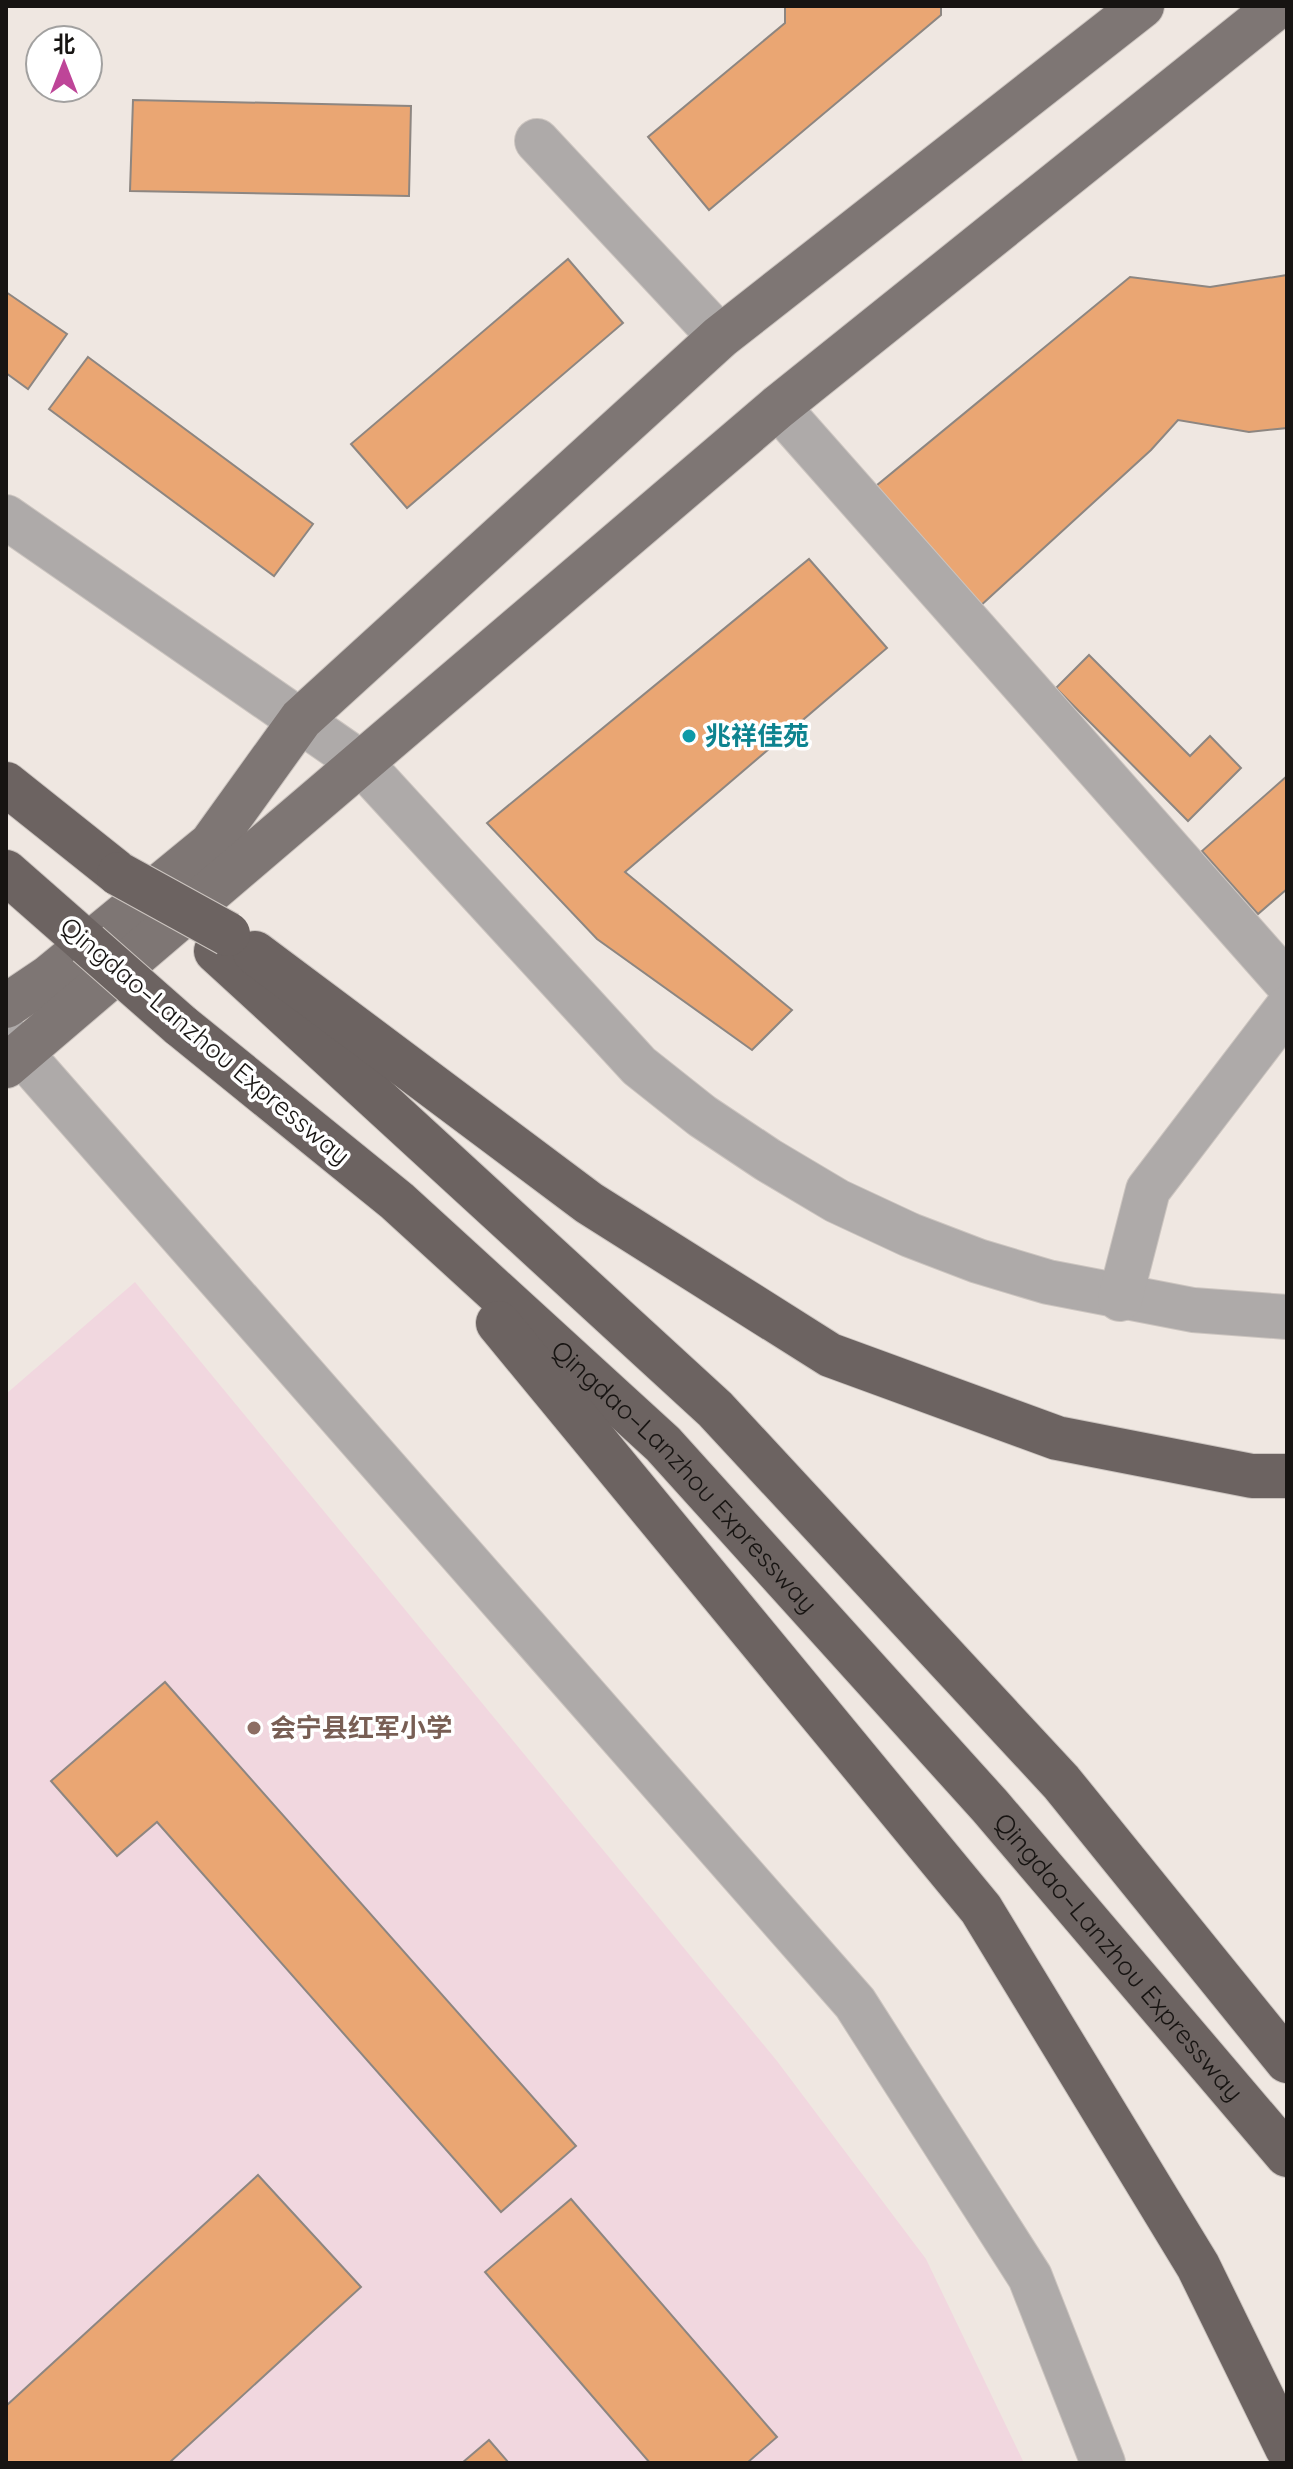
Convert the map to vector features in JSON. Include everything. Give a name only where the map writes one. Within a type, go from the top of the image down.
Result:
[{"type":"highway","points":[[6,784],[119,874],[222,942],[589,1203],[830,1355],[1057,1438],[1252,1476],[1287,1476]]},
{"type":"highway","name":"Qingdao–Lanzhou Expressway","points":[[6,872],[180,1025],[397,1201],[663,1444],[990,1806],[1287,2155]]},
{"type":"highway","points":[[222,942],[715,1409],[1061,1782],[1287,2061]]},
{"type":"highway","points":[[397,1201],[981,1909],[1198,2266],[1287,2448]]},
{"type":"main road","points":[[6,1006],[49,977],[211,844],[301,719],[720,337],[1142,6]]},
{"type":"main road","points":[[11,1051],[361,763],[778,407],[1278,6]]},
{"type":"street","points":[[537,141],[720,337]]},
{"type":"street","points":[[778,407],[1287,983]]},
{"type":"street","points":[[6,517],[361,763],[639,1066],[702,1116],[826,1194],[910,1235],[978,1261],[1120,1299],[1193,1310],[1287,1317]]},
{"type":"street","points":[[1120,1299],[1148,1190],[1287,1008]]},
{"type":"street","points":[[11,1051],[855,2003],[1030,2277],[1103,2463]]},
{"type":"shaded area","name":"会宁县红军小学","points":[[135,1282],[777,2061],[926,2259],[1024,2463],[6,2463],[6,1394]]},
{"type":"building","points":[[785,6],[941,6],[941,15],[709,210],[648,137],[785,23]]},
{"type":"building","points":[[133,100],[411,106],[409,196],[130,191]]},
{"type":"building","points":[[568,259],[623,323],[407,508],[351,444]]},
{"type":"building","points":[[1287,275],[1287,428],[1249,432],[1178,420],[1151,450],[978,608],[876,486],[1130,277],[1210,287]]},
{"type":"building","points":[[6,292],[67,334],[28,389],[6,373]]},
{"type":"building","points":[[88,357],[313,524],[274,576],[49,409]]},
{"type":"building","name":"兆祥佳苑","points":[[809,559],[887,648],[625,872],[792,1010],[752,1050],[597,939],[487,823]]},
{"type":"building","points":[[1089,655],[1190,756],[1210,736],[1241,768],[1188,821],[1056,688]]},
{"type":"building","points":[[1287,776],[1287,889],[1258,914],[1202,851]]},
{"type":"building","points":[[165,1682],[576,2146],[501,2212],[157,1822],[117,1856],[51,1781]]},
{"type":"building","points":[[258,2175],[361,2287],[169,2463],[6,2463],[6,2406]]},
{"type":"building","points":[[571,2199],[777,2437],[747,2463],[650,2463],[485,2272]]},
{"type":"building","points":[[489,2440],[509,2463],[462,2463]]},
{"type":"place","name":"兆祥佳苑","points":[[689,736]]},
{"type":"place","name":"会宁县红军小学","points":[[254,1728]]}]
